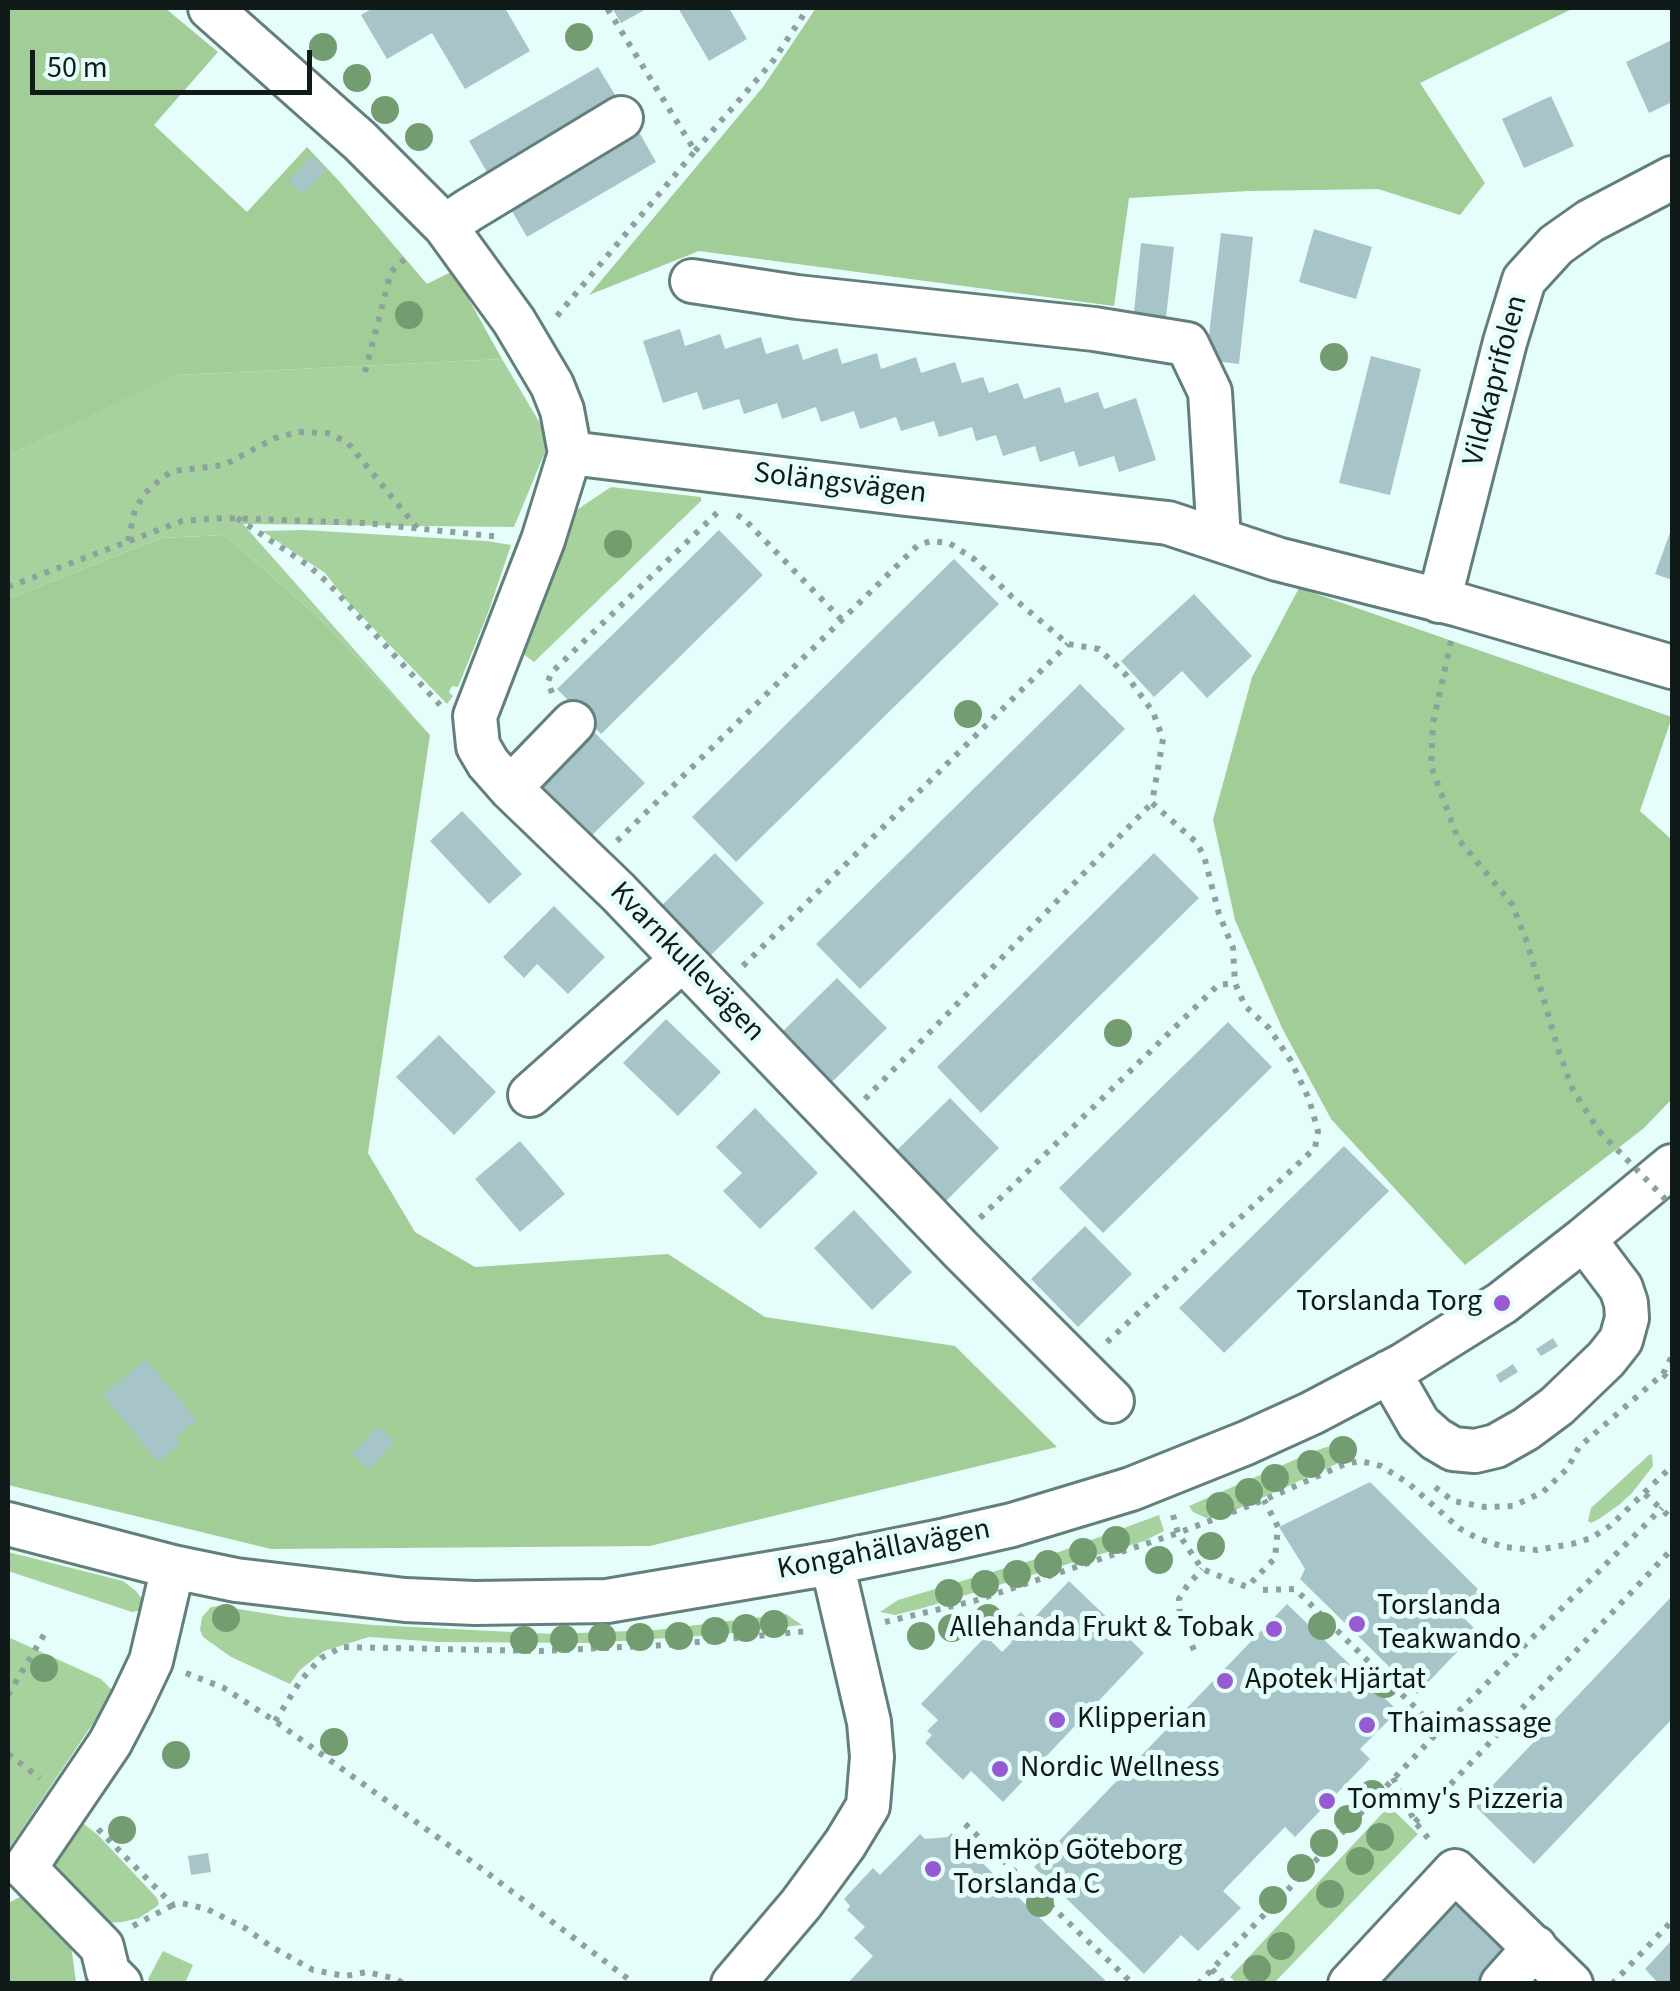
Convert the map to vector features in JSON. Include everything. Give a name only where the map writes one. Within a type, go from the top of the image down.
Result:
[{"type":"street","points":[[210,8],[360,142],[446,226],[530,348],[552,384],[562,410],[570,453],[542,540],[475,716],[478,746]]},
{"type":"street","points":[[446,226],[622,118]]},
{"type":"street","name":"Vildkaprifolen","points":[[1449,603],[1505,342],[1524,280],[1556,245],[1579,229],[1672,178]]},
{"type":"street","points":[[692,281],[1094,329],[1187,344],[1210,392],[1219,539]]},
{"type":"street","name":"Solängsvägen","points":[[570,453],[1168,522],[1277,558],[1672,666]]},
{"type":"street","points":[[510,788],[572,723]]},
{"type":"street","name":"Kvarnkullevägen","points":[[478,746],[510,788],[618,892],[961,1250],[1112,1401]]},
{"type":"street","points":[[530,1096],[682,960]]},
{"type":"street","name":"Kongahällavägen","points":[[8,1524],[236,1580],[336,1594],[474,1603],[607,1601],[832,1563],[1012,1525],[1161,1478],[1312,1413],[1389,1372],[1502,1303],[1672,1166]]},
{"type":"street","points":[[1389,1372],[1418,1424],[1452,1448],[1474,1452],[1496,1446],[1526,1429],[1606,1359],[1620,1340],[1627,1318],[1621,1288],[1584,1240]]},
{"type":"street","points":[[733,1984],[802,1904],[868,1806],[872,1757],[869,1722],[832,1563]]},
{"type":"street","points":[[120,1984],[108,1972],[102,1947],[25,1868],[60,1793],[110,1743],[152,1661],[173,1567]]},
{"type":"street","points":[[1350,1984],[1455,1871],[1571,1984]]},
{"type":"street","points":[[1502,1984],[1535,1947]]},
{"type":"path","points":[[607,8],[695,151]]},
{"type":"path","points":[[530,348],[762,75],[808,8]]},
{"type":"path","points":[[364,372],[392,272],[408,256]]},
{"type":"path","points":[[128,542],[135,510],[144,494],[162,478],[174,471],[224,465],[275,438],[298,432],[327,433],[348,442],[418,530]]},
{"type":"path","points":[[572,723],[549,688],[552,673],[721,509],[745,520],[842,620]]},
{"type":"path","points":[[8,588],[182,521],[237,518],[365,523],[542,540]]},
{"type":"path","points":[[237,518],[327,582],[478,746]]},
{"type":"path","points":[[612,846],[918,545],[931,541],[949,543],[974,558],[1012,597],[1068,644],[1099,649],[1126,676],[1152,712],[1163,738],[1152,803],[864,1100]]},
{"type":"path","points":[[1449,603],[1431,766],[1458,839],[1512,904],[1573,1090],[1599,1130],[1672,1206]]},
{"type":"path","points":[[738,971],[1068,644]]},
{"type":"path","points":[[1104,1344],[1315,1148],[1318,1131],[1309,1099],[1290,1061],[1269,1028],[1245,1006],[1235,983],[1233,948],[1218,914],[1204,856],[1196,842],[1152,803]]},
{"type":"path","points":[[979,1219],[1218,984],[1235,983]]},
{"type":"path","points":[[1623,1408],[1663,1374],[1672,1356]]},
{"type":"path","points":[[1663,1374],[1672,1381]]},
{"type":"path","points":[[1408,1484],[1468,1533],[1504,1547],[1537,1550],[1572,1544],[1610,1526],[1672,1466]]},
{"type":"path","points":[[1161,1478],[1178,1533],[1202,1569],[1248,1587],[1275,1558],[1278,1527],[1264,1500]]},
{"type":"path","points":[[1646,1494],[1672,1519]]},
{"type":"path","points":[[1198,1984],[1438,1730],[1662,1508]]},
{"type":"path","points":[[1415,1822],[1672,1549]]},
{"type":"path","points":[[1194,1650],[1180,1618],[1179,1599],[1202,1569]]},
{"type":"path","points":[[1263,1590],[1295,1589],[1438,1730]]},
{"type":"path","points":[[8,1695],[48,1628]]},
{"type":"path","points":[[152,1661],[224,1688],[275,1721],[635,1984]]},
{"type":"path","points":[[8,1754],[60,1793],[172,1905],[181,1902],[207,1909],[313,1970],[345,1976],[367,1972],[396,1978],[404,1984]]},
{"type":"path","points":[[1393,1778],[1415,1822],[1455,1871]]},
{"type":"path","points":[[965,1824],[1133,1984]]},
{"type":"path","points":[[1612,1984],[1672,1921]]},
{"type":"path","points":[[1212,1969],[1224,1984]]},
{"type":"green space","points":[[8,8],[165,8],[218,52],[154,125],[247,212],[307,147],[427,284],[453,271],[502,359],[175,375],[8,456]]},
{"type":"green space","points":[[816,8],[1574,8],[1420,83],[1485,183],[1460,215],[1378,189],[1129,198],[1114,306],[699,251],[589,295],[763,87]]},
{"type":"green space","points":[[502,359],[550,440],[514,527],[243,524],[430,735],[318,617],[225,535],[161,538],[8,599],[8,456],[174,375]]},
{"type":"green space","points":[[611,487],[701,497],[701,501],[534,662],[522,653],[575,511]]},
{"type":"green space","points":[[304,530],[511,545],[488,613],[458,687],[452,686],[449,692],[453,696],[447,704],[325,573],[262,531]]},
{"type":"green space","points":[[225,535],[318,617],[430,735],[368,1153],[415,1232],[475,1267],[668,1254],[765,1317],[955,1346],[1057,1447],[650,1546],[271,1549],[8,1485],[8,599],[161,538]]},
{"type":"green space","points":[[1299,588],[1672,717],[1640,811],[1672,840],[1672,1099],[1643,1129],[1465,1265],[1331,1119],[1282,1028],[1235,920],[1213,820],[1252,677]]},
{"type":"green space","points":[[1345,1443],[1357,1447],[1345,1460],[1220,1517],[1206,1518],[1189,1506],[1323,1448]]},
{"type":"green space","points":[[1650,1454],[1653,1466],[1632,1493],[1599,1519],[1588,1521],[1591,1508]]},
{"type":"green space","points":[[1159,1515],[1164,1531],[1144,1541],[923,1608],[895,1615],[880,1612],[898,1600],[1056,1553]]},
{"type":"green space","points":[[8,1552],[123,1581],[136,1591],[143,1606],[132,1612],[8,1571]]},
{"type":"green space","points":[[211,1607],[373,1625],[552,1634],[656,1630],[786,1614],[802,1625],[591,1643],[438,1642],[369,1637],[324,1651],[300,1670],[290,1684],[231,1657],[203,1637],[202,1617]]},
{"type":"green space","points":[[8,1637],[101,1679],[114,1692],[8,1850]]},
{"type":"green space","points":[[1389,1806],[1418,1834],[1274,1983],[1237,1983],[1230,1977]]},
{"type":"green space","points":[[74,1816],[98,1835],[157,1898],[156,1907],[139,1918],[101,1923],[51,1874],[52,1844]]},
{"type":"green space","points":[[32,1891],[70,1938],[76,1982],[96,1979],[98,1983],[8,1983],[8,1903]]},
{"type":"green space","points":[[163,1951],[193,1965],[185,1983],[150,1983],[148,1979]]},
{"type":"building","points":[[373,8],[505,8],[530,51],[465,89],[432,33],[387,59],[361,15]]},
{"type":"building","points":[[612,8],[648,8],[621,23]]},
{"type":"building","points":[[678,8],[729,8],[747,39],[709,61]]},
{"type":"building","points":[[1672,40],[1672,102],[1649,113],[1626,62]]},
{"type":"building","points":[[598,67],[617,98],[488,174],[469,141]]},
{"type":"building","points":[[1551,96],[1574,146],[1524,168],[1502,119]]},
{"type":"building","points":[[639,132],[656,162],[527,237],[509,206]]},
{"type":"building","points":[[312,155],[326,170],[303,194],[289,181]]},
{"type":"building","points":[[1314,229],[1372,247],[1356,299],[1299,282]]},
{"type":"building","points":[[1221,233],[1253,237],[1239,364],[1206,360]]},
{"type":"building","points":[[1141,243],[1174,247],[1165,326],[1133,322]]},
{"type":"building","points":[[680,329],[685,346],[720,334],[725,349],[761,337],[766,354],[798,344],[803,360],[837,348],[842,364],[877,353],[881,369],[916,357],[921,373],[955,362],[962,383],[983,377],[989,393],[1018,383],[1024,399],[1060,387],[1065,403],[1098,392],[1104,409],[1136,398],[1156,460],[1119,472],[1114,456],[1079,467],[1074,451],[1040,462],[1035,446],[1003,456],[996,435],[976,441],[972,427],[939,437],[934,421],[901,431],[896,417],[860,429],[854,411],[821,422],[816,407],[782,419],[777,403],[744,414],[739,399],[703,410],[697,392],[663,403],[643,341]]},
{"type":"building","points":[[1371,356],[1421,369],[1390,495],[1339,483]]},
{"type":"building","points":[[1672,527],[1672,580],[1655,574]]},
{"type":"building","points":[[719,530],[763,575],[601,734],[557,689]]},
{"type":"building","points":[[954,559],[999,604],[736,862],[692,817]]},
{"type":"building","points":[[1194,594],[1252,656],[1207,698],[1182,671],[1154,697],[1121,661]]},
{"type":"building","points":[[1080,684],[1125,729],[860,989],[816,944]]},
{"type":"building","points":[[595,733],[645,783],[589,838],[540,788]]},
{"type":"building","points":[[462,811],[522,874],[489,904],[430,841]]},
{"type":"building","points":[[715,853],[764,903],[708,958],[659,908]]},
{"type":"building","points":[[1154,853],[1199,898],[981,1113],[937,1067]]},
{"type":"building","points":[[554,906],[605,957],[568,994],[537,964],[524,978],[503,957]]},
{"type":"building","points":[[837,978],[887,1028],[831,1083],[781,1033]]},
{"type":"building","points":[[666,1019],[721,1072],[678,1116],[623,1063]]},
{"type":"building","points":[[1228,1022],[1272,1067],[1103,1233],[1059,1188]]},
{"type":"building","points":[[439,1035],[496,1092],[454,1135],[396,1077]]},
{"type":"building","points":[[950,1098],[999,1148],[944,1203],[894,1153]]},
{"type":"building","points":[[755,1108],[818,1173],[760,1229],[723,1191],[742,1173],[716,1147]]},
{"type":"building","points":[[520,1141],[565,1194],[520,1232],[475,1179]]},
{"type":"building","points":[[1344,1146],[1389,1191],[1224,1353],[1179,1308]]},
{"type":"building","points":[[854,1210],[912,1272],[872,1310],[814,1248]]},
{"type":"building","points":[[1085,1226],[1132,1274],[1078,1327],[1031,1279]]},
{"type":"building","points":[[1553,1338],[1558,1346],[1541,1356],[1536,1349]]},
{"type":"building","points":[[146,1359],[197,1420],[175,1438],[180,1443],[158,1462],[103,1395]]},
{"type":"building","points":[[1513,1364],[1518,1372],[1500,1383],[1496,1375]]},
{"type":"building","points":[[378,1426],[394,1442],[369,1469],[352,1454]]},
{"type":"building","points":[[1370,1482],[1486,1597],[1464,1618],[1477,1631],[1417,1694],[1300,1579],[1305,1569],[1279,1527]]},
{"type":"building","points":[[1069,1581],[1144,1653],[1003,1802],[971,1771],[963,1780],[925,1743],[932,1735],[927,1731],[938,1720],[921,1704],[986,1636],[1002,1652],[1012,1642],[1001,1632],[1021,1612],[1030,1622]]},
{"type":"building","points":[[1672,1596],[1672,1719],[1534,1864],[1474,1805]]},
{"type":"building","points":[[1287,1604],[1398,1711],[1360,1749],[1370,1759],[1295,1837],[1285,1827],[1223,1891],[1241,1908],[1198,1951],[1181,1935],[1144,1974],[1034,1867]]},
{"type":"building","points":[[951,1833],[1109,1984],[847,1984],[873,1956],[854,1938],[865,1927],[847,1910],[850,1906],[844,1899],[873,1868],[880,1875],[920,1834],[925,1839],[948,1837]]},
{"type":"building","points":[[208,1853],[211,1872],[191,1875],[188,1856]]},
{"type":"building","points":[[1457,1902],[1508,1951],[1477,1984],[1380,1984]]},
{"type":"building","points":[[1672,1940],[1672,1984],[1659,1984],[1645,1969]]},
{"type":"place","name":"Torslanda Torg","points":[[1502,1303]]},
{"type":"place","name":"Torslanda Teakwando","points":[[1357,1624]]},
{"type":"place","name":"Allehanda Frukt & Tobak","points":[[1274,1629]]},
{"type":"place","name":"Apotek Hjärtat","points":[[1225,1681]]},
{"type":"place","name":"Klipperian","points":[[1057,1720]]},
{"type":"place","name":"Thaimassage","points":[[1367,1725]]},
{"type":"place","name":"Nordic Wellness","points":[[1000,1769]]},
{"type":"place","name":"Tommy's Pizzeria","points":[[1327,1801]]},
{"type":"place","name":"Hemköp Göteborg Torslanda C","points":[[933,1869]]}]
